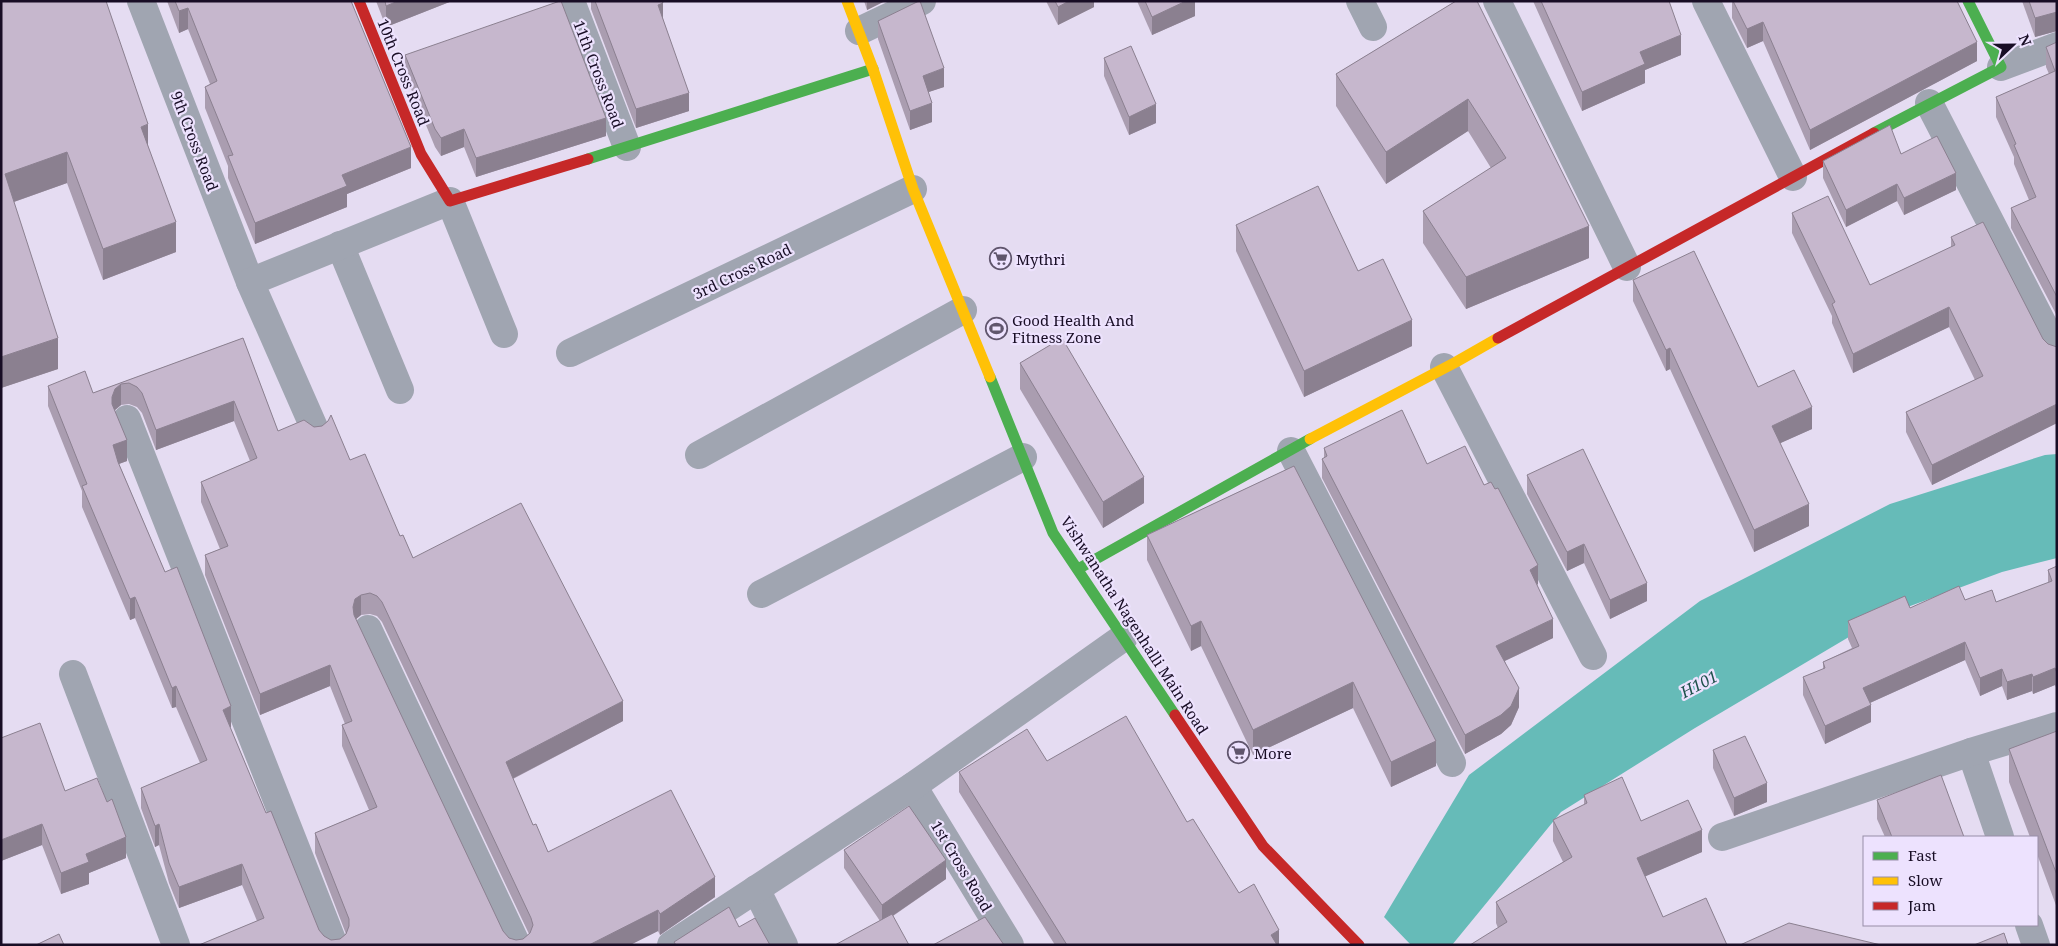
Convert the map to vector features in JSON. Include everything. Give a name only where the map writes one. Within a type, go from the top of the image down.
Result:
[{"type":"street","name":"9th Cross Road","points":[[141,1],[250,282],[316,432]]},
{"type":"street","name":"10th Cross Road","points":[[359,1],[421,154],[450,201]]},
{"type":"street","name":"11th Cross Road","points":[[572,1],[628,147]]},
{"type":"street","name":"Vishwanatha Nagenhalli Main Road","points":[[847,1],[873,68],[913,189],[1054,532],[1263,846],[1352,942]]},
{"type":"street","points":[[859,31],[922,1]]},
{"type":"street","points":[[1360,1],[1373,27]]},
{"type":"street","points":[[1497,1],[1627,267]]},
{"type":"street","points":[[1706,1],[1793,177]]},
{"type":"street","points":[[1968,1],[2001,67]]},
{"type":"street","points":[[1078,569],[1929,103],[2001,67],[2055,51]]},
{"type":"street","points":[[250,282],[450,201],[628,147],[873,68]]},
{"type":"street","points":[[1929,103],[2057,351]]},
{"type":"street","name":"3rd Cross Road","points":[[570,354],[913,189]]},
{"type":"street","points":[[450,201],[504,334]]},
{"type":"street","points":[[340,245],[400,390]]},
{"type":"street","points":[[699,455],[963,310]]},
{"type":"street","points":[[1444,367],[1593,656]]},
{"type":"street","points":[[127,419],[334,945]]},
{"type":"street","points":[[1291,451],[1452,763]]},
{"type":"street","points":[[761,594],[1023,457]]},
{"type":"street","points":[[368,629],[517,945]]},
{"type":"street","points":[[670,945],[913,786],[1124,637]]},
{"type":"street","points":[[73,674],[176,945]]},
{"type":"street","points":[[1722,837],[1971,752],[2057,726]]},
{"type":"street","points":[[1971,752],[2000,836]]},
{"type":"street","name":"1st Cross Road","points":[[913,786],[1010,945]]},
{"type":"street","points":[[756,889],[784,945]]},
{"type":"street","points":[[2029,926],[2036,945]]},
{"type":"water","name":"H101","points":[[2057,454],[2057,558],[2002,572],[1886,615],[1695,728],[1561,812],[1452,945],[1411,945],[1384,917],[1469,775],[1700,601],[1890,504],[2045,455]]},
{"type":"building","points":[[1,1],[106,1],[148,124],[141,127],[176,222],[103,249],[67,152],[5,174],[58,338],[1,357]]},
{"type":"building","points":[[175,1],[351,1],[411,147],[342,175],[347,186],[255,223],[228,156],[233,155],[205,87],[217,81],[188,8],[179,11]]},
{"type":"building","points":[[385,1],[398,1],[386,6]]},
{"type":"building","points":[[561,1],[606,118],[476,158],[464,129],[441,138],[435,129],[405,55]]},
{"type":"building","points":[[595,1],[662,1],[663,3],[658,5],[689,93],[636,109]]},
{"type":"building","points":[[919,1],[944,68],[923,76],[932,103],[910,111],[878,21]]},
{"type":"building","points":[[1055,1],[1069,1],[1058,7]]},
{"type":"building","points":[[1145,1],[1186,1],[1152,17]]},
{"type":"building","points":[[1456,1],[1477,1],[1589,226],[1466,277],[1423,211],[1506,158],[1468,99],[1386,152],[1336,74]]},
{"type":"building","points":[[1541,1],[1669,1],[1681,35],[1640,52],[1645,64],[1582,92]]},
{"type":"building","points":[[1733,1],[1957,1],[1977,42],[1810,130],[1763,22],[1747,29]]},
{"type":"building","points":[[2029,1],[2057,1],[2057,12],[2035,18]]},
{"type":"building","points":[[2057,42],[2057,297],[2011,208],[2036,197],[1996,97],[2055,71],[2046,47]]},
{"type":"building","points":[[1131,46],[1156,104],[1129,117],[1104,58]]},
{"type":"building","points":[[1890,125],[1901,154],[1937,136],[1956,173],[1904,198],[1897,184],[1846,210],[1823,161]]},
{"type":"building","points":[[1318,186],[1358,271],[1383,259],[1412,320],[1304,371],[1236,225]]},
{"type":"building","points":[[1828,196],[1870,285],[1955,245],[1951,237],[1983,222],[2043,339],[2048,344],[2057,347],[2057,404],[1932,465],[1906,412],[1983,376],[1949,307],[1853,354],[1832,304],[1835,302],[1792,213]]},
{"type":"building","points":[[1694,251],[1758,387],[1794,370],[1812,407],[1772,426],[1809,504],[1754,530],[1670,348],[1666,350],[1633,280]]},
{"type":"building","points":[[243,338],[278,431],[304,420],[314,427],[322,426],[331,415],[350,460],[365,454],[400,536],[403,535],[413,558],[521,503],[623,701],[506,762],[533,825],[536,824],[548,852],[671,790],[715,877],[660,914],[658,910],[589,945],[199,945],[264,918],[242,864],[179,887],[169,863],[159,824],[155,826],[141,788],[207,760],[176,686],[172,688],[135,597],[130,599],[82,486],[87,484],[48,386],[85,371],[93,393]],"holes":[[[129,383],[137,387],[142,393],[156,430],[234,401],[257,458],[201,482],[228,546],[205,555],[260,694],[330,665],[352,721],[342,725],[377,807],[315,833],[349,919],[346,934],[340,939],[331,940],[319,930],[271,811],[266,813],[223,710],[231,706],[177,567],[165,572],[118,462],[113,445],[127,440],[112,404],[112,397],[115,389],[121,384]],[[370,593],[377,596],[382,602],[531,918],[533,925],[530,933],[523,939],[509,938],[503,931],[354,615],[355,599]]]},
{"type":"building","points":[[1062,338],[1144,477],[1103,502],[1020,363]]},
{"type":"building","points":[[1402,410],[1427,464],[1465,446],[1484,485],[1491,482],[1495,489],[1498,488],[1538,565],[1530,570],[1553,619],[1496,646],[1519,688],[1511,706],[1501,715],[1465,735],[1322,459],[1327,456],[1324,448]]},
{"type":"building","points":[[1583,449],[1647,583],[1610,600],[1584,544],[1567,552],[1527,475]]},
{"type":"building","points":[[1294,466],[1436,741],[1391,762],[1353,682],[1253,730],[1201,621],[1191,626],[1147,535]]},
{"type":"building","points":[[2057,566],[2057,673],[2055,668],[2033,677],[2032,674],[2007,682],[2002,669],[1980,678],[1965,642],[1863,688],[1871,705],[1825,726],[1803,677],[1825,668],[1823,662],[1859,646],[1848,621],[1905,596],[1910,608],[1959,586],[1965,600],[1992,590],[1996,602],[2052,581],[2048,570]]},
{"type":"building","points":[[1126,716],[1187,822],[1193,819],[1239,893],[1254,884],[1279,930],[1271,935],[1277,945],[1067,945],[959,772],[1027,729],[1047,761]]},
{"type":"building","points":[[40,723],[65,791],[97,778],[107,802],[112,799],[126,837],[86,854],[89,862],[61,873],[42,824],[1,840],[1,738]]},
{"type":"building","points":[[2057,731],[2057,875],[2009,749]]},
{"type":"building","points":[[1745,736],[1767,783],[1734,798],[1713,750]]},
{"type":"building","points":[[1941,775],[1964,836],[1892,836],[1877,800]]},
{"type":"building","points":[[1622,777],[1641,821],[1688,800],[1702,830],[1637,858],[1663,917],[1706,898],[1727,945],[1470,945],[1507,922],[1496,902],[1572,857],[1553,820],[1587,803],[1584,795]]},
{"type":"building","points":[[909,806],[946,860],[882,905],[844,850]]},
{"type":"building","points":[[729,907],[739,927],[755,918],[770,945],[676,945],[674,942]]},
{"type":"building","points":[[892,914],[909,945],[835,945]]},
{"type":"building","points":[[985,917],[1004,945],[933,945]]},
{"type":"building","points":[[1789,923],[1881,945],[1740,945]]},
{"type":"building","points":[[2004,933],[2008,945],[1974,945]]},
{"type":"building","points":[[59,934],[64,945],[36,945]]},
{"type":"traffic: fast","points":[[1874,133],[2001,67],[1968,1]]},
{"type":"traffic: fast","points":[[588,159],[873,69]]},
{"type":"traffic: fast","points":[[990,377],[1053,533],[1175,715]]},
{"type":"traffic: fast","points":[[1078,569],[1310,439]]},
{"type":"traffic: slow","points":[[847,1],[873,69],[913,189],[990,377]]},
{"type":"traffic: slow","points":[[1310,439],[1498,338]]},
{"type":"traffic: jam","points":[[359,1],[421,154],[450,201],[588,159]]},
{"type":"traffic: jam","points":[[1498,338],[1874,133]]},
{"type":"traffic: jam","points":[[1175,715],[1263,846],[1359,945]]},
{"type":"place","name":"Mythri","points":[[1000,259]]},
{"type":"place","name":"Good Health And Fitness Zone","points":[[996,329]]},
{"type":"place","name":"More","points":[[1238,753]]}]
